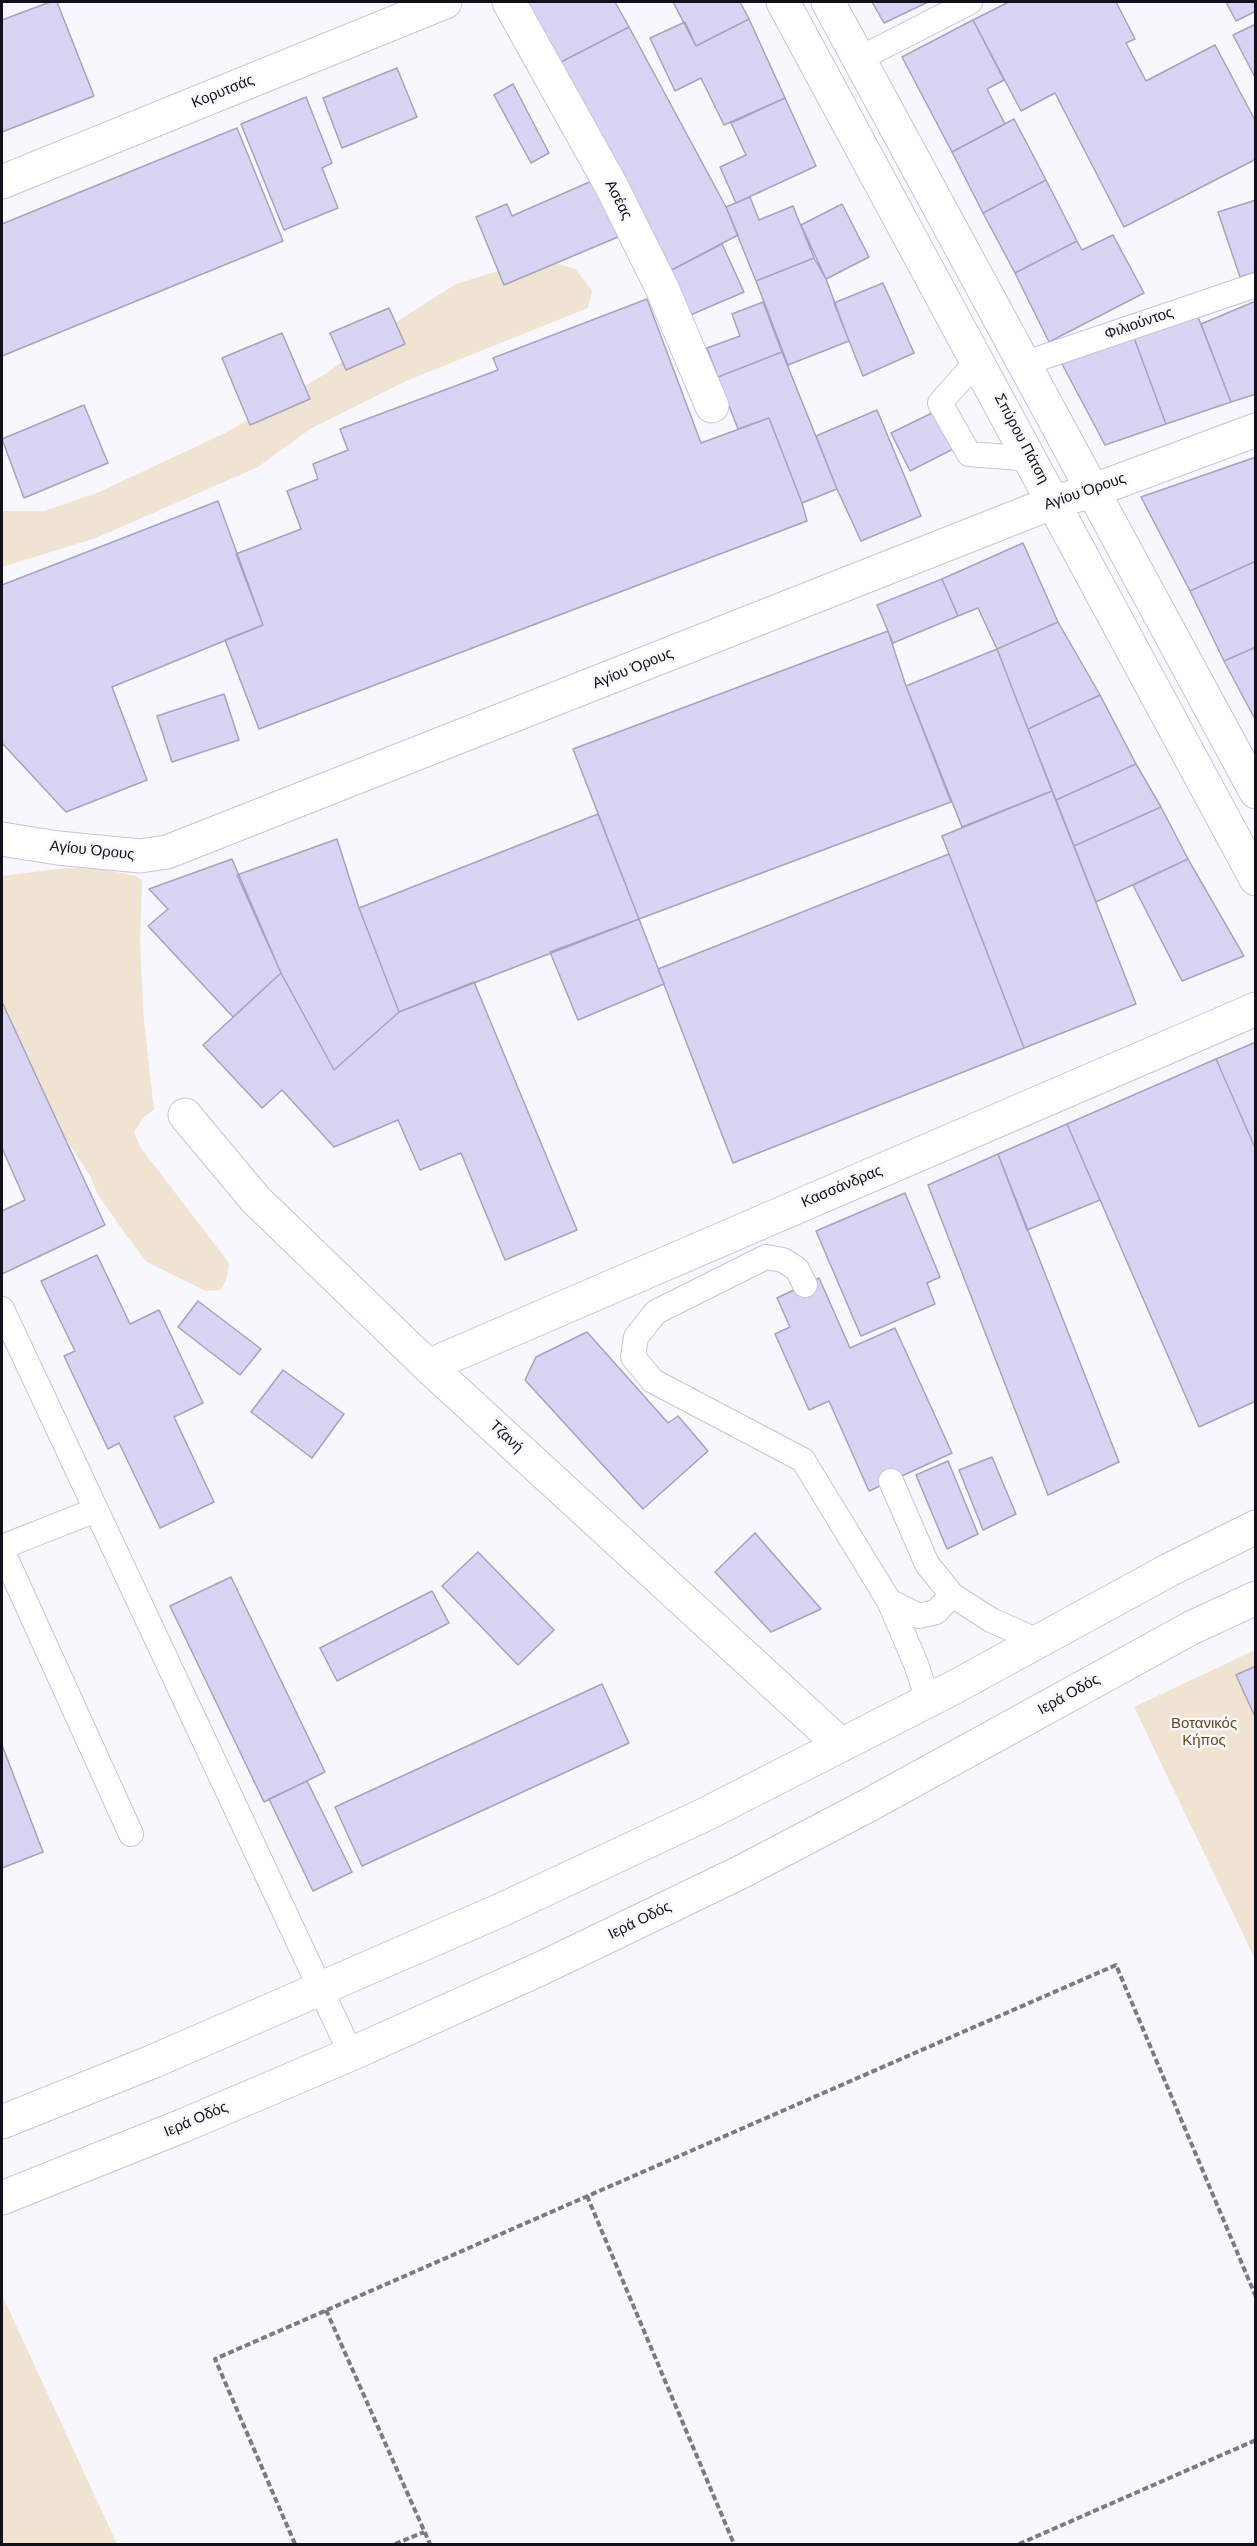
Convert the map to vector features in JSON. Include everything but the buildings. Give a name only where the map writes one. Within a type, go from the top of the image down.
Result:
[{"type":"street","name":"Κορυτσάς","points":[[2,183],[445,2]]},
{"type":"street","name":"Ασέας","points":[[509,2],[612,187],[667,299],[712,406]]},
{"type":"street","name":"Σπύρου Πάτση","points":[[783,2],[1256,879]]},
{"type":"street","points":[[828,2],[1256,792]]},
{"type":"street","name":"Αγίου Όρους","points":[[2,839],[58,848],[140,856],[167,852],[1054,502],[1092,491],[1256,430]]},
{"type":"street","name":"Κασσάνδρας","points":[[428,1366],[1256,1009]]},
{"type":"street","name":"Τζανή","points":[[185,1115],[256,1200],[428,1366],[841,1745]]},
{"type":"street","points":[[2,2122],[154,2061],[321,1989],[501,1910],[704,1815],[928,1700],[1169,1570],[1256,1527]]},
{"type":"street","name":"Ιερά Οδός","points":[[2,2198],[182,2126],[351,2054],[542,1968],[741,1872],[867,1806],[1191,1628],[1256,1598]]},
{"type":"lane","points":[[859,59],[970,2]]},
{"type":"lane","name":"Φιλιούντος","points":[[1023,364],[1256,285]]},
{"type":"lane","points":[[978,360],[940,403],[969,454],[1031,459]]},
{"type":"lane","points":[[805,1285],[797,1269],[783,1260],[766,1257],[656,1312],[636,1337],[633,1357],[653,1381],[803,1460],[889,1601],[916,1664],[928,1700]]},
{"type":"lane","points":[[2,1309],[351,2054]]},
{"type":"lane","points":[[891,1481],[927,1564],[952,1596],[991,1620],[1038,1641]]},
{"type":"lane","points":[[96,1510],[2,1549],[130,1834]]},
{"type":"lane","points":[[889,1601],[919,1616],[936,1612],[952,1596]]},
{"type":"path","points":[[295,2544],[214,2359],[1116,1965],[1256,2297]]},
{"type":"path","points":[[587,2196],[734,2544]]},
{"type":"path","points":[[326,2310],[430,2544]]},
{"type":"path","points":[[1019,2544],[1256,2440]]},
{"type":"path","points":[[395,2544],[424,2532]]},
{"type":"green space","points":[[546,260],[575,269],[592,290],[588,308],[406,381],[310,429],[258,467],[96,538],[2,567],[2,511],[44,511],[97,493],[225,433],[327,373],[388,327],[456,284],[511,267]]},
{"type":"green space","points":[[66,868],[96,868],[136,876],[142,881],[140,943],[144,1021],[154,1110],[145,1116],[134,1132],[141,1148],[229,1263],[226,1281],[220,1290],[206,1291],[147,1262],[98,1195],[90,1176],[65,1137],[2,1026],[2,876]]},
{"type":"green space","name":"Βοτανικός Κήπος","points":[[1255,1650],[1255,1959],[1134,1707]]},
{"type":"green space","points":[[2,2295],[117,2544],[2,2544]]}]
